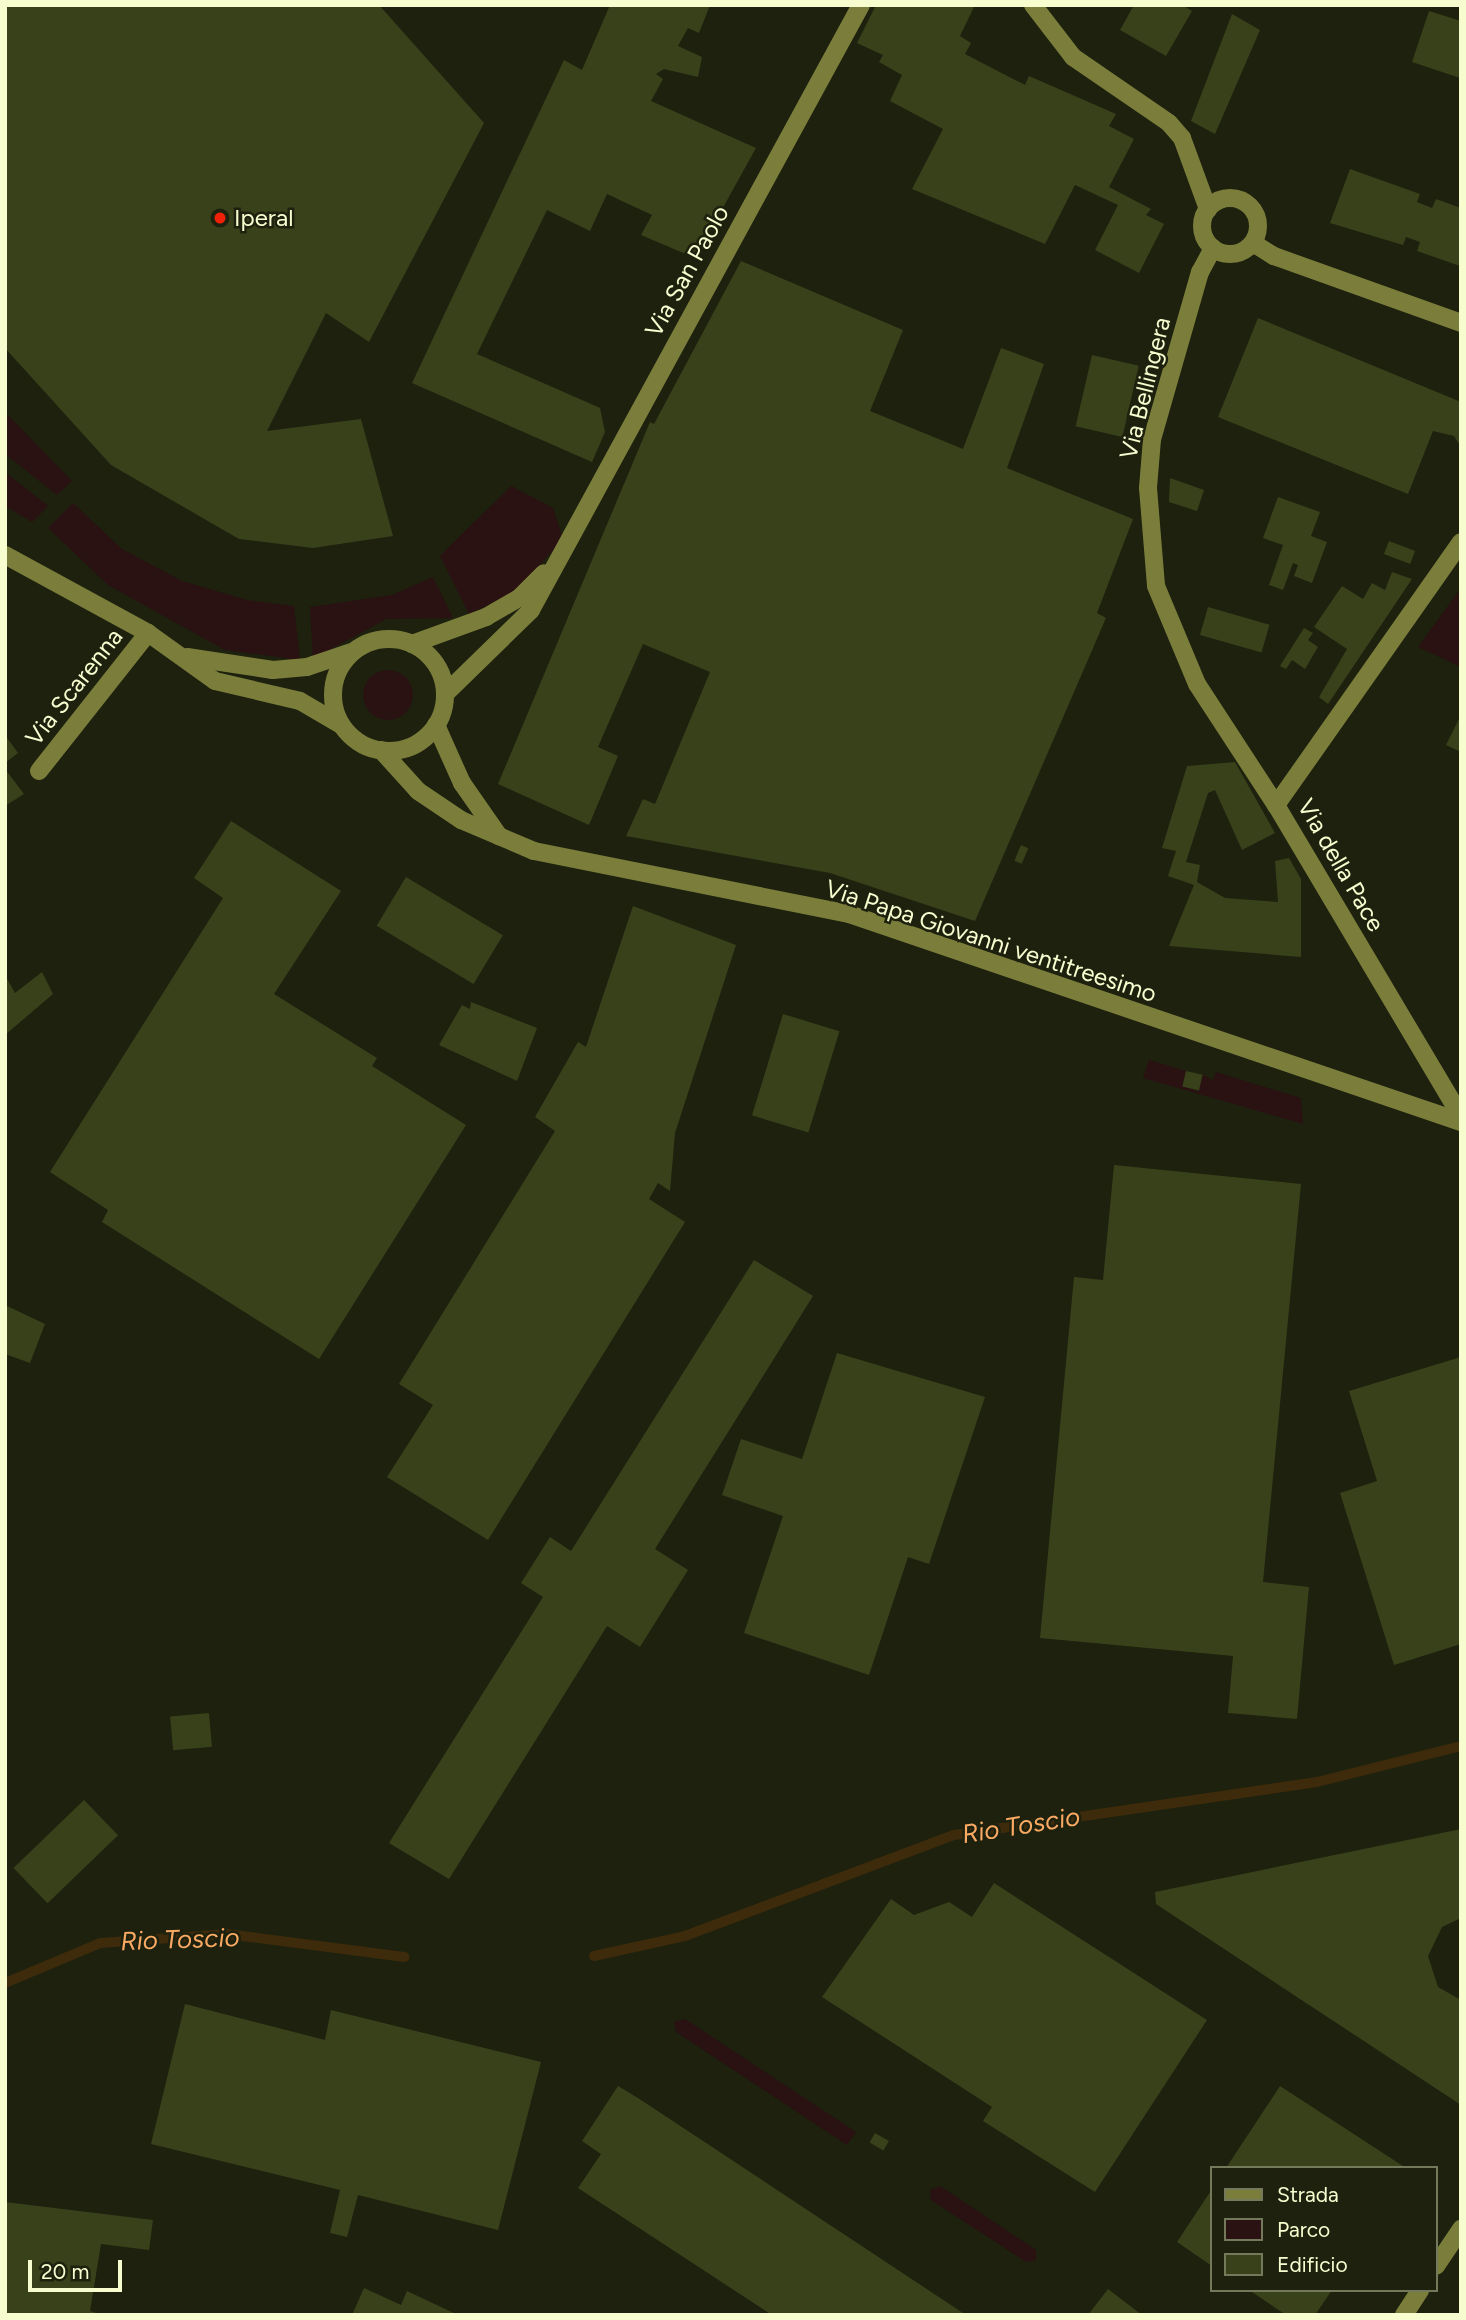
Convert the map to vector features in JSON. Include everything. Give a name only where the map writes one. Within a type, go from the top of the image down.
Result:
[{"type":"street","name":"Via San Paolo","points":[[445,694],[531,610],[861,5]]},
{"type":"street","points":[[1033,5],[1073,57],[1169,123],[1182,138],[1208,209],[1202,225],[1213,248],[1229,254],[1253,243],[1258,227],[1250,206],[1229,198],[1208,209]]},
{"type":"street","points":[[1253,243],[1273,256],[1461,323]]},
{"type":"street","name":"Via Bellingera","points":[[1213,248],[1199,272],[1152,439],[1148,488],[1156,586],[1197,684],[1276,805]]},
{"type":"street","name":"Via della Pace","points":[[1461,542],[1276,805],[1461,1119]]},
{"type":"street","points":[[5,555],[148,634],[215,681],[300,701],[341,725],[366,746],[381,750],[412,746],[436,725],[445,694],[436,664],[412,644],[380,639],[352,652],[307,667],[273,670],[180,655]]},
{"type":"street","name":"Via San Paolo","points":[[412,644],[508,604],[556,560]]},
{"type":"street","name":"Via Scarenna","points":[[39,771],[148,634]]},
{"type":"street","points":[[341,725],[335,711],[335,679],[352,652]]},
{"type":"street","points":[[436,725],[462,783],[499,836]]},
{"type":"street","name":"Via Papa Giovanni ventitreesimo","points":[[381,750],[418,791],[461,820],[534,851],[849,914],[1461,1119]]},
{"type":"street","points":[[1438,2263],[1461,2229]]},
{"type":"street","points":[[1404,2315],[1419,2292]]},
{"type":"green space","points":[[5,412],[72,481],[57,495],[5,454]]},
{"type":"green space","points":[[5,472],[48,506],[32,522],[5,506]]},
{"type":"green space","points":[[511,486],[553,508],[563,539],[515,592],[469,614],[440,556]]},
{"type":"green space","points":[[73,503],[122,549],[182,581],[247,600],[294,606],[300,660],[225,650],[108,585],[48,528]]},
{"type":"green space","points":[[433,577],[453,618],[386,619],[313,659],[310,607],[392,595]]},
{"type":"green space","points":[[1461,588],[1461,667],[1418,647]]},
{"type":"green space","points":[[388,670],[406,677],[413,695],[406,713],[388,720],[370,713],[363,695],[370,677]]},
{"type":"green space","points":[[1149,1060],[1186,1071],[1182,1086],[1198,1091],[1203,1075],[1213,1080],[1216,1072],[1301,1098],[1303,1124],[1143,1078]]},
{"type":"green space","points":[[685,2019],[856,2132],[847,2145],[676,2032],[674,2022]]},
{"type":"green space","points":[[940,2186],[1036,2250],[1036,2260],[1026,2262],[931,2200],[930,2190]]},
{"type":"building","name":"Iperal","points":[[5,5],[379,5],[484,123],[369,342],[326,313],[267,431],[361,419],[393,536],[313,548],[239,539],[111,465],[5,348]]},
{"type":"building","points":[[610,5],[710,5],[699,33],[688,28],[678,46],[702,57],[698,77],[664,69],[656,74],[663,79],[651,101],[756,148],[695,258],[641,235],[652,215],[607,194],[590,231],[547,210],[477,354],[600,408],[605,432],[592,462],[412,383],[564,60],[582,70]]},
{"type":"building","points":[[876,5],[975,5],[960,36],[971,43],[965,54],[1025,85],[1029,76],[1116,114],[1109,126],[1134,139],[1109,187],[1151,209],[1146,215],[1164,224],[1139,273],[1095,250],[1118,205],[1075,185],[1045,244],[912,189],[943,129],[890,101],[902,75],[879,62],[883,55],[857,43]]},
{"type":"building","points":[[1134,5],[1182,5],[1192,11],[1166,56],[1120,30]]},
{"type":"building","points":[[1429,11],[1461,21],[1460,78],[1412,62]]},
{"type":"building","points":[[1232,14],[1260,30],[1215,134],[1191,121]]},
{"type":"building","points":[[1350,169],[1420,194],[1417,202],[1432,208],[1436,199],[1461,208],[1460,266],[1417,251],[1420,242],[1406,237],[1403,245],[1330,223]]},
{"type":"building","points":[[741,261],[903,330],[870,411],[963,449],[1001,348],[1044,364],[1007,468],[1133,519],[1097,613],[1106,618],[975,921],[830,873],[626,836],[643,799],[655,804],[710,672],[643,644],[598,747],[618,756],[589,825],[498,784],[650,422],[654,424]]},
{"type":"building","points":[[1258,318],[1461,402],[1461,447],[1454,436],[1433,431],[1408,494],[1218,417]]},
{"type":"building","points":[[1092,355],[1139,366],[1122,437],[1076,426]]},
{"type":"building","points":[[1170,478],[1204,490],[1197,511],[1169,502]]},
{"type":"building","points":[[1278,497],[1320,512],[1311,536],[1327,542],[1312,583],[1294,576],[1298,565],[1293,563],[1283,590],[1269,585],[1283,545],[1263,538]]},
{"type":"building","points":[[1389,541],[1415,551],[1410,564],[1384,554]]},
{"type":"building","points":[[1392,572],[1412,579],[1328,704],[1319,697],[1347,649],[1314,627],[1342,586],[1363,599],[1372,583],[1385,590]]},
{"type":"building","points":[[1208,607],[1270,625],[1262,653],[1200,635]]},
{"type":"building","points":[[1304,628],[1313,633],[1308,640],[1318,647],[1305,669],[1292,660],[1286,669],[1280,666]]},
{"type":"building","points":[[1461,715],[1461,752],[1446,745]]},
{"type":"building","points":[[5,735],[18,753],[5,763]]},
{"type":"building","points":[[1235,762],[1275,833],[1242,850],[1215,790],[1208,793],[1186,862],[1200,865],[1197,882],[1225,898],[1278,902],[1275,861],[1289,858],[1301,879],[1301,957],[1169,946],[1194,885],[1168,876],[1176,851],[1162,848],[1187,766]]},
{"type":"building","points":[[5,769],[24,794],[5,806]]},
{"type":"building","points":[[231,821],[341,891],[274,994],[377,1058],[372,1066],[466,1125],[319,1359],[102,1222],[108,1210],[50,1172],[223,898],[194,878]]},
{"type":"building","points":[[1021,845],[1028,848],[1022,864],[1014,861]]},
{"type":"building","points":[[406,877],[503,935],[474,984],[377,926]]},
{"type":"building","points":[[633,906],[736,945],[675,1133],[670,1191],[658,1183],[649,1199],[685,1222],[488,1540],[387,1477],[433,1405],[399,1384],[555,1131],[535,1117],[578,1042],[586,1047]]},
{"type":"building","points":[[42,972],[53,994],[5,1035],[5,975],[15,993]]},
{"type":"building","points":[[471,1002],[537,1028],[517,1081],[439,1045],[462,1005],[470,1009]]},
{"type":"building","points":[[783,1014],[839,1031],[808,1133],[752,1115]]},
{"type":"building","points":[[1186,1071],[1203,1075],[1199,1090],[1182,1087]]},
{"type":"building","points":[[1114,1165],[1301,1184],[1263,1582],[1309,1587],[1297,1719],[1228,1713],[1233,1656],[1040,1638],[1074,1277],[1103,1280]]},
{"type":"building","points":[[754,1260],[813,1296],[655,1549],[688,1570],[640,1647],[607,1626],[449,1879],[389,1843],[543,1597],[521,1583],[550,1537],[571,1551]]},
{"type":"building","points":[[5,1305],[45,1324],[30,1363],[5,1354]]},
{"type":"building","points":[[837,1353],[985,1397],[929,1564],[908,1557],[869,1675],[744,1633],[783,1516],[722,1495],[741,1439],[802,1459]]},
{"type":"building","points":[[1461,1357],[1461,1644],[1394,1665],[1340,1493],[1377,1481],[1349,1391]]},
{"type":"building","points":[[209,1713],[212,1747],[173,1750],[170,1716]]},
{"type":"building","points":[[84,1800],[118,1835],[48,1903],[14,1868]]},
{"type":"building","points":[[1461,1829],[1461,1918],[1442,1927],[1428,1956],[1438,1987],[1461,2000],[1461,2105],[1156,1904],[1155,1892]]},
{"type":"building","points":[[994,1883],[1207,2020],[1095,2192],[983,2121],[992,2107],[822,1997],[891,1899],[914,1915],[949,1902],[972,1917]]},
{"type":"building","points":[[185,2004],[325,2040],[331,2010],[541,2062],[498,2230],[358,2195],[347,2237],[330,2233],[340,2190],[151,2144]]},
{"type":"building","points":[[618,2086],[966,2315],[772,2315],[578,2188],[601,2154],[582,2141]]},
{"type":"building","points":[[1280,2086],[1403,2166],[1227,2166]]},
{"type":"building","points":[[875,2133],[889,2141],[883,2151],[870,2143]]},
{"type":"building","points":[[1210,2192],[1210,2265],[1177,2242]]},
{"type":"building","points":[[5,2202],[153,2220],[149,2250],[101,2244],[90,2311],[103,2315],[5,2315]]},
{"type":"building","points":[[364,2288],[401,2305],[407,2291],[458,2315],[352,2315]]},
{"type":"building","points":[[1108,2289],[1142,2315],[1088,2315]]},
{"type":"building","points":[[1252,2292],[1331,2292],[1315,2315],[1286,2315]]},
{"type":"waterway","name":"Rio Toscio","points":[[594,1956],[685,1936],[954,1835],[1317,1782],[1461,1746]]},
{"type":"waterway","name":"Rio Toscio","points":[[5,1983],[100,1943],[227,1934],[405,1957]]},
{"type":"place","name":"Iperal","points":[[220,218]]}]
